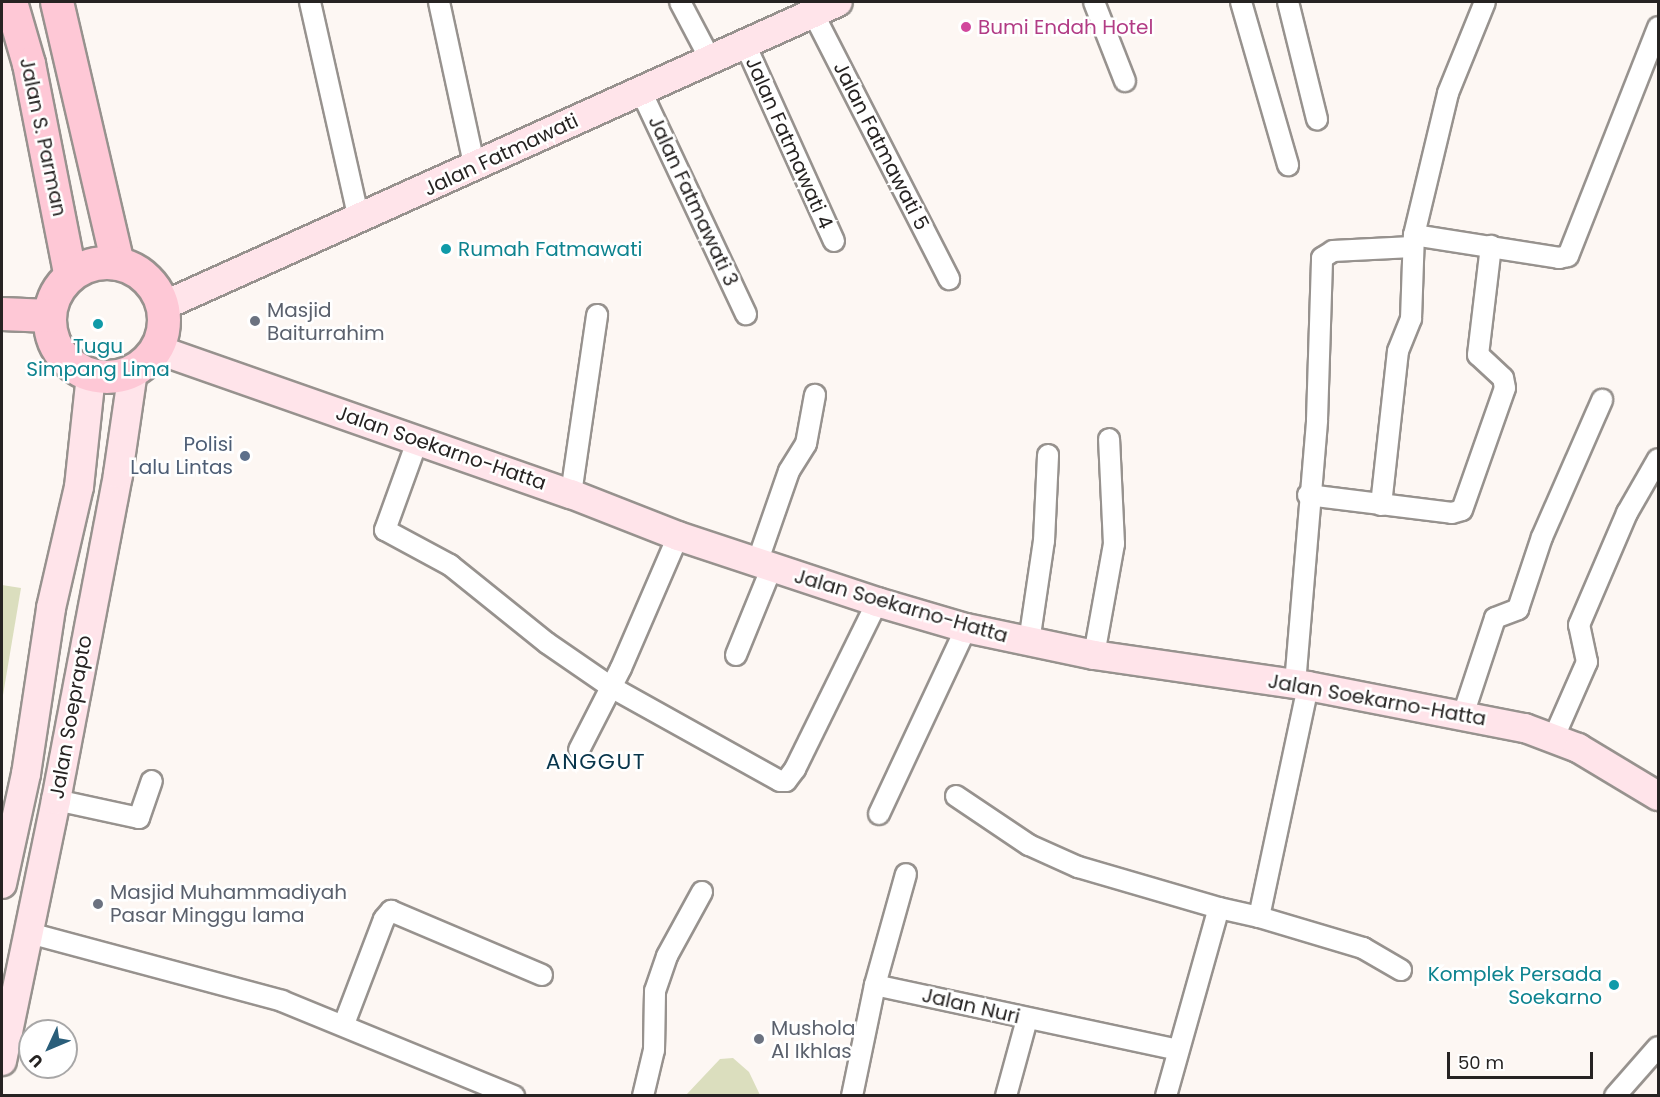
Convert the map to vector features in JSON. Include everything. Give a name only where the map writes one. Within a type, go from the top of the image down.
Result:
[{"type":"main road","name":"Jalan S. Parman","points":[[11,2],[29,64],[70,273]]},
{"type":"main road","points":[[57,2],[118,264]]},
{"type":"main road","name":"Jalan Fatmawati","points":[[163,306],[475,169],[640,89],[826,7]]},
{"type":"main road","points":[[93,264],[118,264],[147,279],[163,306],[162,336],[156,349],[132,371],[105,377],[92,375],[74,366],[60,352],[52,335],[50,316],[54,298],[70,273],[93,264]]},
{"type":"main road","points":[[2,314],[50,316]]},
{"type":"main road","name":"Jalan Soekarno-Hatta","points":[[156,349],[418,439],[571,494],[678,536],[877,602],[966,628],[1094,655],[1301,685],[1462,715],[1554,737],[1659,796]]},
{"type":"main road","name":"Jalan Soeprapto","points":[[2,1061],[56,800],[118,474],[132,371]]},
{"type":"main road","name":"Jalan Soeprapto","points":[[2,884],[11,794],[79,487],[92,375]]},
{"type":"street","points":[[310,2],[359,219]]},
{"type":"street","points":[[439,2],[475,169]]},
{"type":"street","points":[[680,2],[710,59]]},
{"type":"street","points":[[1094,2],[1125,81]]},
{"type":"street","points":[[1241,2],[1288,165]]},
{"type":"street","points":[[1288,2],[1317,119]]},
{"type":"street","points":[[1381,505],[1398,351],[1411,319],[1413,241],[1448,93],[1485,2]]},
{"type":"street","name":"Jalan Fatmawati 5","points":[[826,7],[949,279]]},
{"type":"street","points":[[1259,917],[1301,685],[1308,495],[1317,420],[1322,258],[1333,251],[1413,241],[1491,246],[1559,258],[1568,256],[1659,27]]},
{"type":"street","name":"Jalan Fatmawati 4","points":[[745,44],[834,241]]},
{"type":"street","name":"Jalan Fatmawati 3","points":[[640,89],[746,314]]},
{"type":"street","points":[[1308,495],[1452,513],[1464,506],[1505,388],[1503,378],[1478,355],[1483,291],[1491,246]]},
{"type":"street","points":[[571,494],[597,315]]},
{"type":"street","points":[[736,655],[764,565],[789,471],[806,444],[815,395]]},
{"type":"street","points":[[1462,715],[1495,618],[1518,609],[1542,537],[1602,400]]},
{"type":"street","points":[[418,439],[385,530],[450,565],[547,643],[611,687],[774,778],[786,781],[877,602]]},
{"type":"street","points":[[1094,655],[1114,544],[1109,439]]},
{"type":"street","points":[[1029,642],[1044,541],[1048,454]]},
{"type":"street","points":[[1554,737],[1587,662],[1580,625],[1627,513],[1659,459]]},
{"type":"street","points":[[579,750],[611,687],[678,536]]},
{"type":"street","points":[[879,814],[966,628]]},
{"type":"street","points":[[56,800],[139,818],[152,781]]},
{"type":"street","points":[[956,796],[1029,845],[1078,867],[1364,948],[1401,970]]},
{"type":"street","points":[[852,1095],[875,985],[906,874]]},
{"type":"street","points":[[643,1095],[654,1050],[655,991],[667,957],[702,892]]},
{"type":"street","points":[[1166,1095],[1219,908]]},
{"type":"street","points":[[344,1024],[384,919],[391,911],[542,975]]},
{"type":"street","points":[[29,933],[213,980],[344,1024],[514,1095]]},
{"type":"street","name":"Jalan Nuri","points":[[875,985],[960,1000],[1027,1019],[1178,1050]]},
{"type":"street","points":[[1006,1095],[1027,1019]]},
{"type":"street","points":[[1615,1095],[1659,1047]]},
{"type":"green space","points":[[2,585],[21,588],[2,701]]},
{"type":"green space","points":[[733,1058],[749,1072],[760,1095],[686,1095],[720,1059]]},
{"type":"place","name":"Bumi Endah Hotel","points":[[966,27]]},
{"type":"place","name":"Rumah Fatmawati","points":[[446,249]]},
{"type":"place","name":"Masjid Baiturrahim","points":[[255,321]]},
{"type":"place","name":"Tugu Simpang Lima","points":[[98,324]]},
{"type":"place","name":"Polisi Lalu Lintas","points":[[245,456]]},
{"type":"place","name":"Masjid Muhammadiyah Pasar Minggu lama","points":[[98,904]]},
{"type":"place","name":"Komplek Persada Soekarno","points":[[1614,985]]},
{"type":"place","name":"Mushola Al Ikhlas","points":[[759,1039]]},
{"type":"district","name":"ANGGUT","points":[[596,762]]}]
